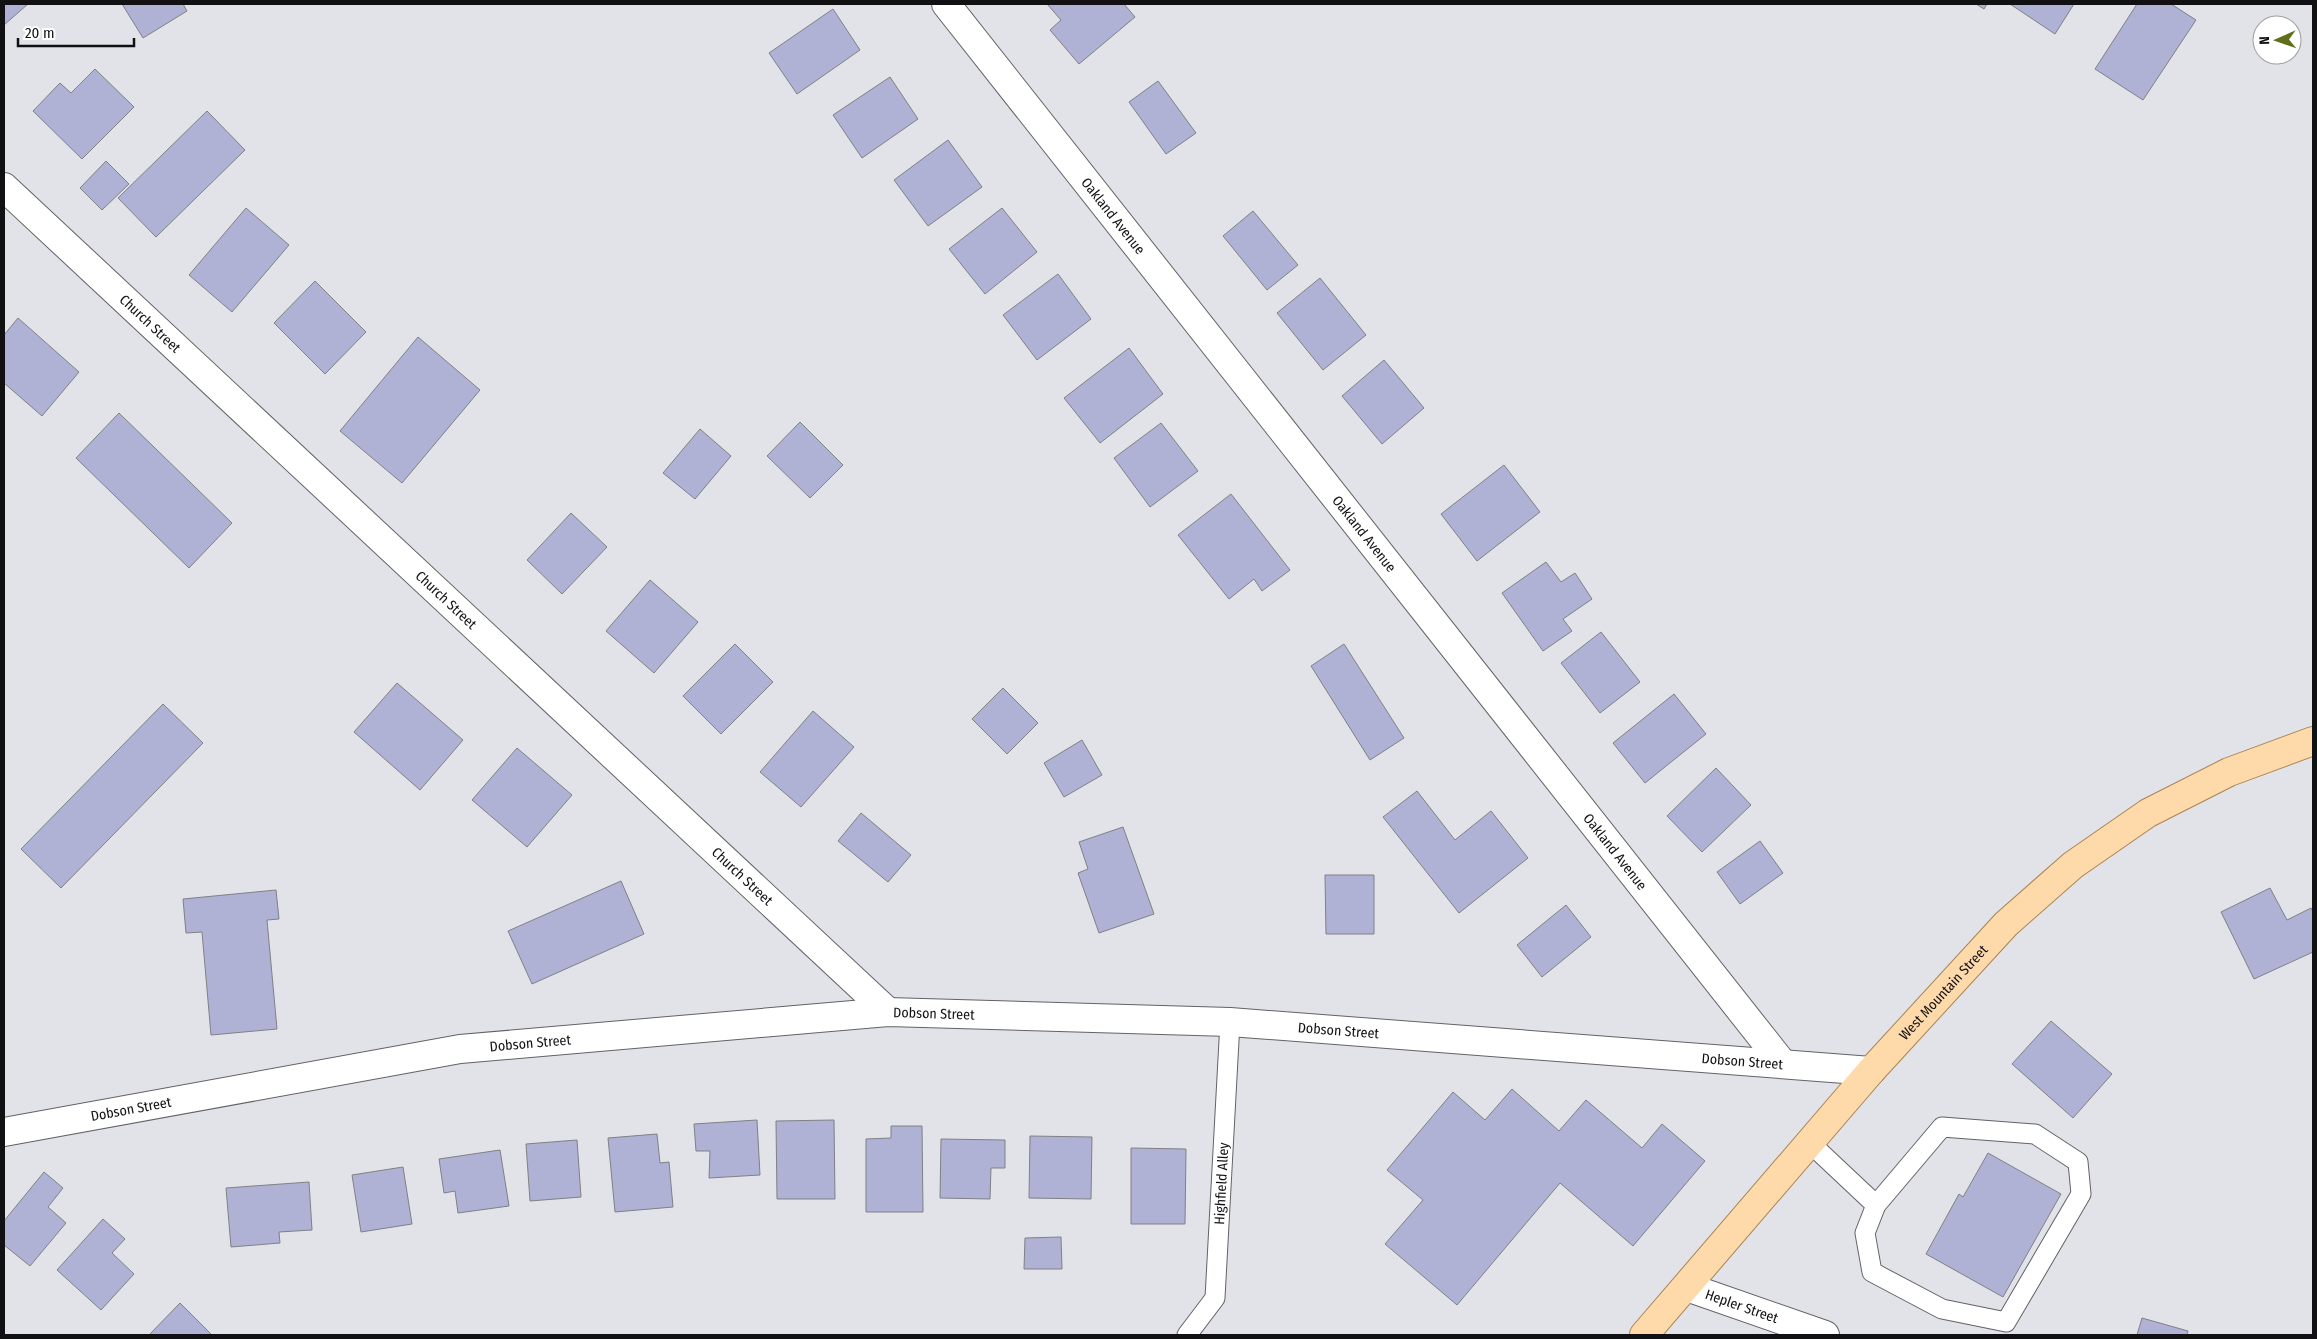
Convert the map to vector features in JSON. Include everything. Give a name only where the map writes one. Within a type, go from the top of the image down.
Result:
[{"type":"main road","name":"West Mountain Street","points":[[1644,1335],[1871,1072],[2006,924],[2073,865],[2156,809],[2229,772],[2313,741]]},
{"type":"street","name":"Oakland Avenue","points":[[946,4],[1783,1064]]},
{"type":"street","name":"Church Street","points":[[4,187],[888,1012]]},
{"type":"street","name":"Dobson Street","points":[[4,1132],[460,1049],[888,1012],[1230,1022],[1871,1072]]},
{"type":"street","name":"Hepler Street","points":[[1687,1287],[1825,1335]]},
{"type":"lane","name":"Highfield Alley","points":[[1187,1335],[1215,1298],[1230,1022]]},
{"type":"lane","points":[[1942,1127],[2035,1134],[2078,1162],[2082,1194],[2028,1283],[2006,1328],[1942,1308],[1872,1272],[1865,1233],[1876,1206],[1942,1127]]},
{"type":"lane","points":[[1810,1143],[1876,1206]]},
{"type":"building","points":[[4,4],[28,4],[4,25]]},
{"type":"building","points":[[122,4],[183,4],[187,11],[143,38]]},
{"type":"building","points":[[1047,4],[1124,4],[1135,17],[1079,64],[1050,30],[1061,20]]},
{"type":"building","points":[[1976,4],[1987,4],[1984,9]]},
{"type":"building","points":[[2010,4],[2074,4],[2055,34]]},
{"type":"building","points":[[2137,4],[2171,4],[2196,20],[2143,100],[2095,69]]},
{"type":"building","points":[[833,9],[860,50],[797,94],[769,53]]},
{"type":"building","points":[[95,69],[134,107],[82,159],[33,111],[60,83],[71,93]]},
{"type":"building","points":[[890,77],[918,119],[862,158],[833,115]]},
{"type":"building","points":[[1158,81],[1196,133],[1166,154],[1129,102]]},
{"type":"building","points":[[207,111],[245,150],[156,237],[118,198]]},
{"type":"building","points":[[948,140],[982,187],[928,226],[894,180]]},
{"type":"building","points":[[106,161],[129,184],[102,210],[80,188]]},
{"type":"building","points":[[246,208],[289,245],[232,312],[189,275]]},
{"type":"building","points":[[1002,208],[1037,252],[985,294],[949,249]]},
{"type":"building","points":[[1253,211],[1298,265],[1267,290],[1223,236]]},
{"type":"building","points":[[1058,274],[1091,319],[1037,360],[1003,315]]},
{"type":"building","points":[[1320,278],[1366,335],[1323,370],[1277,313]]},
{"type":"building","points":[[315,281],[366,332],[325,374],[274,323]]},
{"type":"building","points":[[18,318],[79,372],[42,416],[4,383],[4,335]]},
{"type":"building","points":[[418,337],[480,390],[402,483],[340,431]]},
{"type":"building","points":[[1129,348],[1163,394],[1100,443],[1064,398]]},
{"type":"building","points":[[1384,360],[1424,408],[1382,444],[1342,396]]},
{"type":"building","points":[[119,413],[232,523],[189,568],[76,458]]},
{"type":"building","points":[[800,422],[843,465],[810,498],[767,456]]},
{"type":"building","points":[[1161,423],[1198,471],[1150,507],[1114,458]]},
{"type":"building","points":[[700,429],[731,456],[695,499],[663,473]]},
{"type":"building","points":[[1504,465],[1540,512],[1477,561],[1441,514]]},
{"type":"building","points":[[1231,494],[1290,570],[1262,591],[1254,579],[1229,599],[1178,535]]},
{"type":"building","points":[[571,513],[607,547],[562,594],[527,560]]},
{"type":"building","points":[[1546,562],[1561,582],[1575,573],[1592,599],[1563,619],[1572,631],[1543,651],[1502,593]]},
{"type":"building","points":[[650,580],[698,622],[654,673],[606,631]]},
{"type":"building","points":[[1601,632],[1640,682],[1600,713],[1561,663]]},
{"type":"building","points":[[735,644],[773,682],[721,734],[683,696]]},
{"type":"building","points":[[1344,644],[1404,738],[1370,760],[1311,666]]},
{"type":"building","points":[[397,683],[463,740],[420,790],[354,732]]},
{"type":"building","points":[[1003,688],[1038,723],[1007,754],[972,719]]},
{"type":"building","points":[[1674,694],[1706,734],[1645,783],[1613,743]]},
{"type":"building","points":[[163,704],[203,743],[61,888],[21,849]]},
{"type":"building","points":[[813,711],[854,747],[801,807],[760,772]]},
{"type":"building","points":[[1082,740],[1102,775],[1064,797],[1044,763]]},
{"type":"building","points":[[517,748],[572,795],[527,847],[472,800]]},
{"type":"building","points":[[1716,768],[1751,805],[1702,852],[1667,816]]},
{"type":"building","points":[[1417,791],[1455,840],[1491,811],[1528,858],[1459,913],[1383,817]]},
{"type":"building","points":[[861,813],[911,855],[888,882],[838,841]]},
{"type":"building","points":[[1123,827],[1154,914],[1099,933],[1078,873],[1088,869],[1079,842]]},
{"type":"building","points":[[1760,841],[1783,873],[1740,904],[1717,872]]},
{"type":"building","points":[[1325,875],[1374,875],[1374,934],[1326,934]]},
{"type":"building","points":[[621,881],[644,934],[532,984],[508,931]]},
{"type":"building","points":[[2270,888],[2287,920],[2311,908],[2313,912],[2313,952],[2254,979],[2221,912]]},
{"type":"building","points":[[276,890],[279,919],[267,920],[277,1029],[211,1035],[202,932],[186,933],[183,899]]},
{"type":"building","points":[[1566,905],[1591,937],[1542,977],[1517,945]]},
{"type":"building","points":[[2051,1021],[2112,1074],[2073,1118],[2012,1064]]},
{"type":"building","points":[[1512,1089],[1559,1131],[1586,1100],[1642,1148],[1662,1124],[1705,1161],[1633,1246],[1560,1183],[1457,1305],[1385,1244],[1423,1200],[1387,1170],[1453,1092],[1485,1120]]},
{"type":"building","points":[[757,1120],[760,1175],[709,1178],[710,1151],[696,1151],[694,1124]]},
{"type":"building","points":[[834,1120],[835,1199],[777,1199],[776,1121]]},
{"type":"building","points":[[891,1126],[922,1126],[923,1212],[866,1212],[866,1139],[891,1138]]},
{"type":"building","points":[[657,1134],[660,1163],[669,1162],[673,1207],[615,1212],[608,1138]]},
{"type":"building","points":[[1030,1136],[1092,1137],[1091,1199],[1029,1198]]},
{"type":"building","points":[[941,1139],[1005,1140],[1005,1168],[991,1168],[990,1199],[940,1198]]},
{"type":"building","points":[[577,1140],[581,1197],[530,1201],[526,1144]]},
{"type":"building","points":[[1131,1148],[1186,1149],[1185,1224],[1131,1224]]},
{"type":"building","points":[[500,1150],[509,1206],[458,1213],[455,1191],[444,1193],[439,1159]]},
{"type":"building","points":[[1988,1153],[2061,1194],[2003,1297],[1926,1254],[1959,1194],[1963,1197]]},
{"type":"building","points":[[403,1167],[412,1224],[361,1232],[352,1175]]},
{"type":"building","points":[[44,1172],[63,1188],[48,1207],[66,1223],[30,1266],[4,1245],[4,1221]]},
{"type":"building","points":[[309,1182],[312,1230],[279,1232],[280,1243],[231,1247],[226,1188]]},
{"type":"building","points":[[103,1219],[125,1239],[112,1253],[134,1274],[101,1310],[57,1270]]},
{"type":"building","points":[[1061,1237],[1062,1269],[1024,1269],[1025,1238]]},
{"type":"building","points":[[180,1303],[212,1335],[149,1335]]},
{"type":"building","points":[[2142,1318],[2188,1331],[2187,1335],[2137,1335]]}]
